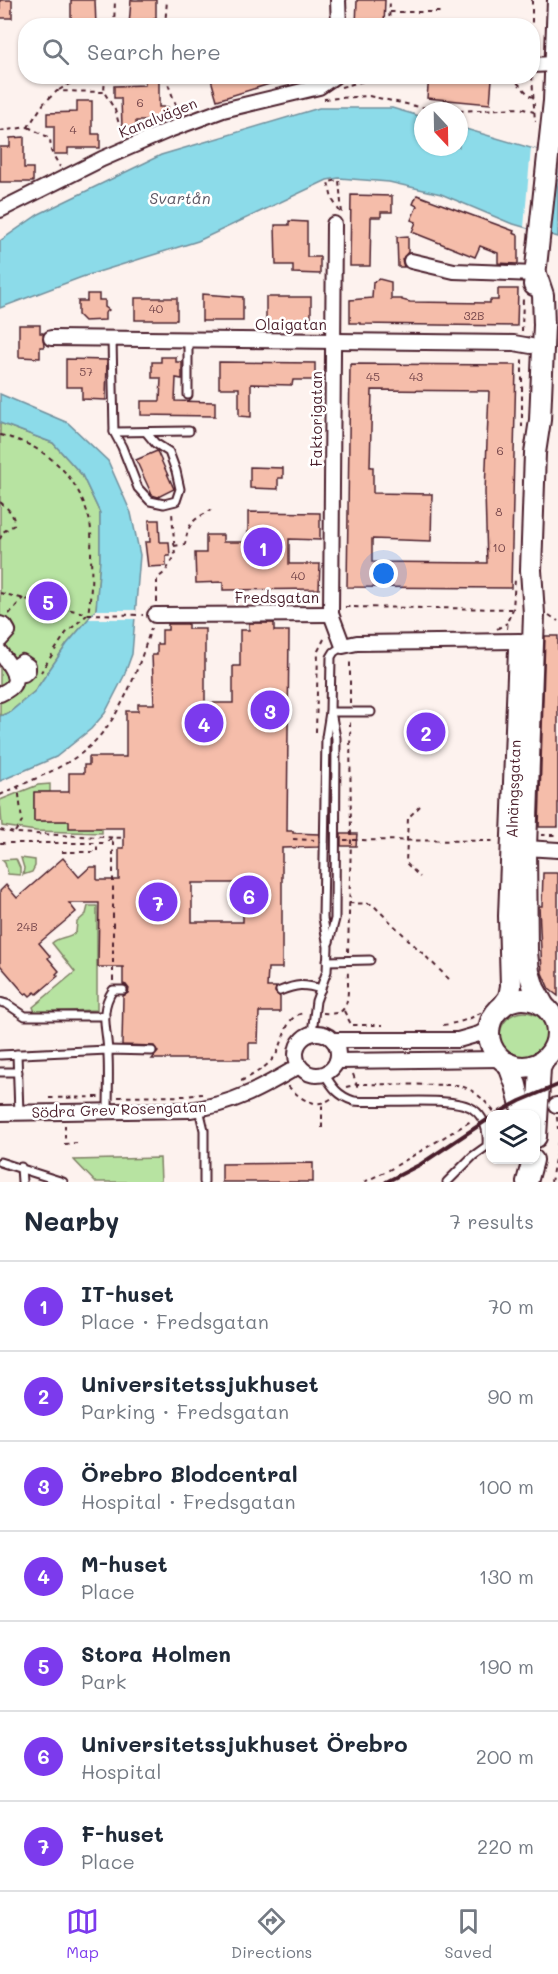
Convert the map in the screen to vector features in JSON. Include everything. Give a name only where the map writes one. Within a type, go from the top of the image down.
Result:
[{"type":"main road","points":[[541,68],[546,0]]},
{"type":"main road","points":[[541,68],[558,0]]},
{"type":"main road","name":"Alnängsgatan","points":[[502,1007],[509,997],[511,986],[509,916],[523,569],[540,420],[539,347],[543,295],[536,274],[538,231],[554,101],[541,68]]},
{"type":"main road","name":"Alnängsgatan","points":[[512,845],[528,962],[534,988],[551,1013]]},
{"type":"main road","points":[[522,1110],[516,1085],[504,1061],[492,1046],[490,1028],[493,1018],[502,1007],[510,1002],[524,999],[551,1013],[556,1025],[557,1036],[551,1054],[540,1068],[538,1110]]},
{"type":"main road","points":[[504,1061],[524,1067],[535,1065],[551,1054]]},
{"type":"street","points":[[338,0],[339,18]]},
{"type":"street","name":"Kanalvägen","points":[[0,210],[128,148],[183,125],[223,110],[330,84]]},
{"type":"street","name":"Faktorigatan","points":[[337,611],[334,342],[338,220]]},
{"type":"street","points":[[411,261],[454,271],[536,274]]},
{"type":"street","name":"Olaigatan","points":[[51,338],[539,347]]},
{"type":"street","name":"Fredsgatan","points":[[154,615],[337,611],[347,645]]},
{"type":"street","points":[[0,639],[8,631],[2,621]]},
{"type":"street","points":[[347,645],[520,641]]},
{"type":"street","points":[[0,652],[13,672],[13,686],[0,694]]},
{"type":"street","points":[[512,845],[558,850]]},
{"type":"street","points":[[333,1040],[337,1048],[336,1061],[332,1068],[324,1074],[310,1074],[299,1066],[296,1054],[298,1045],[303,1037],[312,1033],[321,1033],[333,1040],[458,1040],[490,1028]]},
{"type":"street","points":[[336,1061],[504,1061]]},
{"type":"street","name":"Södra Grev Rosengatan","points":[[0,1113],[18,1106],[108,1112],[199,1109],[242,1098],[299,1066]]},
{"type":"lane","points":[[112,339],[114,432],[138,488],[150,501],[170,504],[176,501],[180,489],[176,471],[169,452],[146,432]]},
{"type":"lane","points":[[188,340],[188,395]]},
{"type":"lane","points":[[114,432],[189,431]]},
{"type":"lane","points":[[328,947],[323,918],[326,737],[330,712],[331,657],[334,652],[347,645]]},
{"type":"lane","points":[[330,712],[370,712]]},
{"type":"lane","points":[[312,1033],[316,1001],[326,977],[328,947],[335,919],[336,738],[330,712]]},
{"type":"lane","points":[[327,961],[370,960]]},
{"type":"lane","points":[[280,991],[295,985],[308,985],[321,989]]},
{"type":"lane","points":[[108,1112],[108,1050],[105,1039],[107,999],[112,990],[123,990]]},
{"type":"lane","points":[[0,1002],[25,1016],[105,1016]]},
{"type":"lane","points":[[0,1055],[108,1050],[152,1051]]},
{"type":"lane","points":[[17,1054],[18,1106]]},
{"type":"lane","points":[[0,1072],[18,1072]]},
{"type":"lane","points":[[324,1074],[343,1098],[361,1102],[454,1102],[474,1109],[488,1131],[487,1146],[472,1156],[447,1182]]},
{"type":"lane","points":[[199,1109],[204,1130],[204,1182]]},
{"type":"lane","points":[[0,1162],[63,1182]]},
{"type":"lane","points":[[21,1167],[22,1182]]},
{"type":"path","points":[[114,18],[115,0]]},
{"type":"path","points":[[166,18],[167,0]]},
{"type":"path","points":[[390,0],[390,18]]},
{"type":"path","points":[[532,0],[532,18]]},
{"type":"path","points":[[390,12],[441,12]]},
{"type":"path","points":[[28,127],[44,103],[69,84]]},
{"type":"path","points":[[104,84],[104,92],[115,110],[118,126],[128,148]]},
{"type":"path","points":[[168,84],[183,125]]},
{"type":"path","points":[[520,84],[534,97],[537,84]]},
{"type":"path","points":[[57,91],[104,92]]},
{"type":"path","points":[[321,100],[369,96],[414,106]]},
{"type":"path","points":[[468,110],[520,108],[534,112]]},
{"type":"path","points":[[0,130],[28,127],[50,138],[51,151],[58,161],[64,178]]},
{"type":"path","points":[[339,180],[338,220],[328,182],[339,180]]},
{"type":"path","points":[[522,431],[539,347]]},
{"type":"path","points":[[0,435],[16,438],[31,445],[60,465],[72,481],[90,523],[92,580],[88,614],[66,633],[37,677]]},
{"type":"path","points":[[0,502],[12,513],[14,520],[14,525],[3,532],[0,539]]},
{"type":"path","points":[[0,795],[68,762],[81,753],[102,732],[124,698],[140,662],[157,605],[157,579],[165,572],[175,556],[174,520],[170,504]]},
{"type":"path","points":[[174,546],[185,544],[193,520],[211,510]]},
{"type":"path","points":[[520,641],[508,620],[523,569]]},
{"type":"path","points":[[0,593],[88,614],[136,615]]},
{"type":"path","points":[[2,621],[23,598]]},
{"type":"path","points":[[337,611],[513,609]]},
{"type":"path","points":[[242,1081],[273,1059],[282,1043],[290,1019],[296,1014],[338,1013],[345,1009],[347,1004],[351,840],[347,645]]},
{"type":"path","points":[[15,833],[22,821],[18,786]]},
{"type":"path","points":[[420,807],[408,818],[406,863],[420,877]]},
{"type":"path","points":[[0,830],[15,833],[124,838]]},
{"type":"path","points":[[0,843],[105,843],[113,837]]},
{"type":"path","points":[[112,990],[113,837]]},
{"type":"path","points":[[351,840],[494,842],[512,845]]},
{"type":"path","points":[[62,852],[97,852],[97,843]]},
{"type":"path","points":[[349,903],[372,904],[451,981]]},
{"type":"path","points":[[352,1025],[383,1025]]},
{"type":"path","points":[[273,1059],[295,1093],[311,1102],[322,1104],[346,1088],[358,1084],[456,1085],[470,1088],[491,1108],[431,1146],[364,1182]]},
{"type":"path","points":[[358,1084],[359,1094]]},
{"type":"path","points":[[451,1094],[456,1085]]},
{"type":"path","points":[[18,1106],[108,1097],[185,1096],[209,1093]]},
{"type":"path","points":[[322,1104],[322,1128]]},
{"type":"path","points":[[65,1121],[65,1144],[77,1143]]},
{"type":"path","points":[[551,1182],[558,1142]]},
{"type":"green space","points":[[0,423],[53,443],[82,475],[100,513],[100,560],[96,610],[67,644],[35,691],[10,712],[0,716]]},
{"type":"green space","points":[[50,784],[50,792],[34,793],[34,821],[69,821],[102,828],[102,833],[36,831],[2,826],[0,800],[38,785]]},
{"type":"green space","points":[[21,858],[35,860],[32,872],[23,875],[24,868]]},
{"type":"green space","points":[[16,859],[20,875],[8,874],[2,860]]},
{"type":"green space","points":[[88,906],[97,906],[97,1010],[35,1012],[33,1007],[75,972],[52,943],[76,932],[77,922],[86,914]]},
{"type":"green space","points":[[519,1012],[529,1012],[541,1019],[548,1031],[548,1041],[541,1053],[529,1060],[519,1060],[504,1049],[500,1041],[500,1031],[511,1016]]},
{"type":"green space","points":[[160,1158],[161,1182],[95,1182],[74,1160]]},
{"type":"water","name":"Svartån","points":[[319,108],[392,108],[414,114],[414,156],[468,156],[468,130],[558,156],[558,237],[510,223],[441,194],[389,182],[339,178],[327,180],[198,241],[82,277],[0,308],[0,241],[39,214],[161,155]]},
{"type":"water","points":[[0,394],[68,423],[108,461],[131,513],[140,555],[132,654],[124,676],[105,713],[91,729],[56,757],[0,781],[0,716],[10,712],[35,691],[67,644],[96,610],[100,560],[100,513],[82,475],[53,443],[0,423]]},
{"type":"pier","points":[[531,148],[558,156],[551,235],[524,227]]},
{"type":"pier","points":[[96,610],[136,610],[136,619],[89,619]]},
{"type":"building","points":[[0,0],[12,0],[12,18],[0,18]]},
{"type":"building","points":[[71,0],[95,0],[96,18],[71,18]]},
{"type":"building","points":[[131,0],[156,0],[156,18],[130,18]]},
{"type":"building","points":[[357,0],[385,0],[384,18],[356,18]]},
{"type":"building","points":[[159,84],[159,107],[168,107],[168,121],[136,121],[136,127],[122,127],[121,98],[114,98],[114,86]]},
{"type":"building","points":[[212,84],[270,84],[217,100]]},
{"type":"building","points":[[428,84],[492,84],[490,104],[427,98]]},
{"type":"building","points":[[77,101],[92,101],[92,134],[100,134],[100,148],[68,148],[68,154],[54,154],[54,126],[47,126],[47,113],[77,112]]},
{"type":"building","points":[[24,137],[24,168],[33,168],[33,182],[0,182],[0,147],[10,147],[10,138]]},
{"type":"building","points":[[351,195],[392,196],[392,212],[381,212],[381,217],[371,217],[370,266],[350,266]]},
{"type":"building","points":[[417,195],[514,231],[513,233],[518,235],[518,264],[498,263],[498,253],[480,246],[475,257],[412,232],[416,222],[411,220],[417,206],[413,204]]},
{"type":"building","points":[[289,221],[307,222],[307,257],[320,257],[320,274],[293,273],[293,265],[276,265],[275,225],[289,225]]},
{"type":"building","points":[[408,236],[408,252],[402,260],[404,267],[398,267],[397,237]]},
{"type":"building","points":[[379,279],[391,282],[391,299],[410,302],[490,303],[490,300],[498,300],[498,289],[518,289],[517,326],[350,323],[350,300],[372,298],[373,282]]},
{"type":"building","points":[[87,294],[99,294],[99,300],[105,300],[105,307],[109,310],[105,313],[105,320],[84,321],[78,315],[78,301],[87,301]]},
{"type":"building","points":[[202,294],[243,297],[243,321],[202,321]]},
{"type":"building","points":[[266,297],[311,297],[311,323],[266,323]]},
{"type":"building","points":[[135,298],[177,298],[177,320],[135,320]]},
{"type":"building","points":[[19,325],[40,325],[44,347],[40,347],[40,358],[19,357]]},
{"type":"building","points":[[161,357],[176,357],[176,362],[182,362],[182,379],[176,378],[175,401],[215,402],[215,416],[141,415],[141,401],[160,401],[161,378],[152,378],[152,362],[161,362]]},
{"type":"building","points":[[66,359],[107,360],[106,400],[82,399],[82,387],[66,387]]},
{"type":"building","points":[[219,362],[315,363],[315,380],[293,380],[292,385],[251,384],[251,417],[239,416],[239,388],[219,388]]},
{"type":"building","points":[[350,364],[516,365],[511,588],[347,587]],"holes":[[[372,390],[489,391],[485,492],[487,563],[372,562],[372,539],[431,541],[432,494],[373,493],[373,467],[370,467]]]},
{"type":"building","points":[[157,451],[174,489],[158,497],[152,495],[136,460]]},
{"type":"building","points":[[250,467],[283,468],[283,478],[278,478],[278,489],[250,488]]},
{"type":"building","points":[[248,512],[320,513],[320,540],[289,539],[289,564],[320,564],[319,589],[223,590],[223,582],[196,583],[195,553],[206,553],[206,535],[223,535],[223,542],[248,542]]},
{"type":"building","points":[[149,520],[159,520],[160,542],[169,542],[170,556],[166,556],[166,566],[148,567],[145,542],[150,542]]},
{"type":"building","points":[[249,623],[274,623],[274,631],[289,631],[287,831],[319,834],[319,846],[282,848],[282,968],[268,968],[267,987],[276,987],[275,992],[280,997],[280,1012],[259,1012],[258,1043],[249,1043],[249,1059],[152,1059],[158,1052],[154,1046],[122,1045],[123,996],[128,993],[129,989],[123,984],[123,967],[98,967],[99,903],[69,903],[76,912],[39,943],[59,971],[56,974],[58,976],[50,983],[37,994],[35,992],[30,996],[25,994],[0,965],[0,891],[6,885],[17,898],[63,858],[79,877],[90,867],[97,867],[97,880],[119,880],[119,848],[124,848],[124,828],[69,828],[69,821],[34,821],[34,792],[69,792],[69,773],[84,773],[84,765],[89,765],[89,757],[126,757],[126,711],[138,711],[138,704],[154,704],[152,655],[157,655],[157,644],[162,644],[162,630],[168,630],[168,624],[188,624],[188,629],[205,629],[205,703],[233,703],[233,666],[240,666],[240,630],[249,630]],"holes":[[[192,883],[243,883],[243,922],[192,922]]]},
{"type":"building","points":[[545,636],[558,636],[558,827],[539,827]]},
{"type":"building","points":[[341,834],[357,834],[356,846],[341,846]]},
{"type":"building","points":[[543,873],[558,873],[558,996],[549,989],[542,973],[539,906],[542,906]]},
{"type":"building","points":[[313,1163],[313,1182],[222,1182],[222,1164]]},
{"type":"railway","points":[[503,1110],[558,1085]]},
{"type":"railway","points":[[386,1182],[421,1164],[486,1121]]},
{"type":"place","name":"IT-huset","points":[[263,547]]},
{"type":"place","name":"Stora Holmen","points":[[48,601]]},
{"type":"place","name":"Örebro Blodcentral","points":[[270,710]]},
{"type":"place","name":"M-huset","points":[[204,723]]},
{"type":"place","name":"Universitetssjukhuset","points":[[426,732]]},
{"type":"place","name":"Universitetssjukhuset Örebro","points":[[249,895]]},
{"type":"place","name":"F-huset","points":[[158,902]]}]
